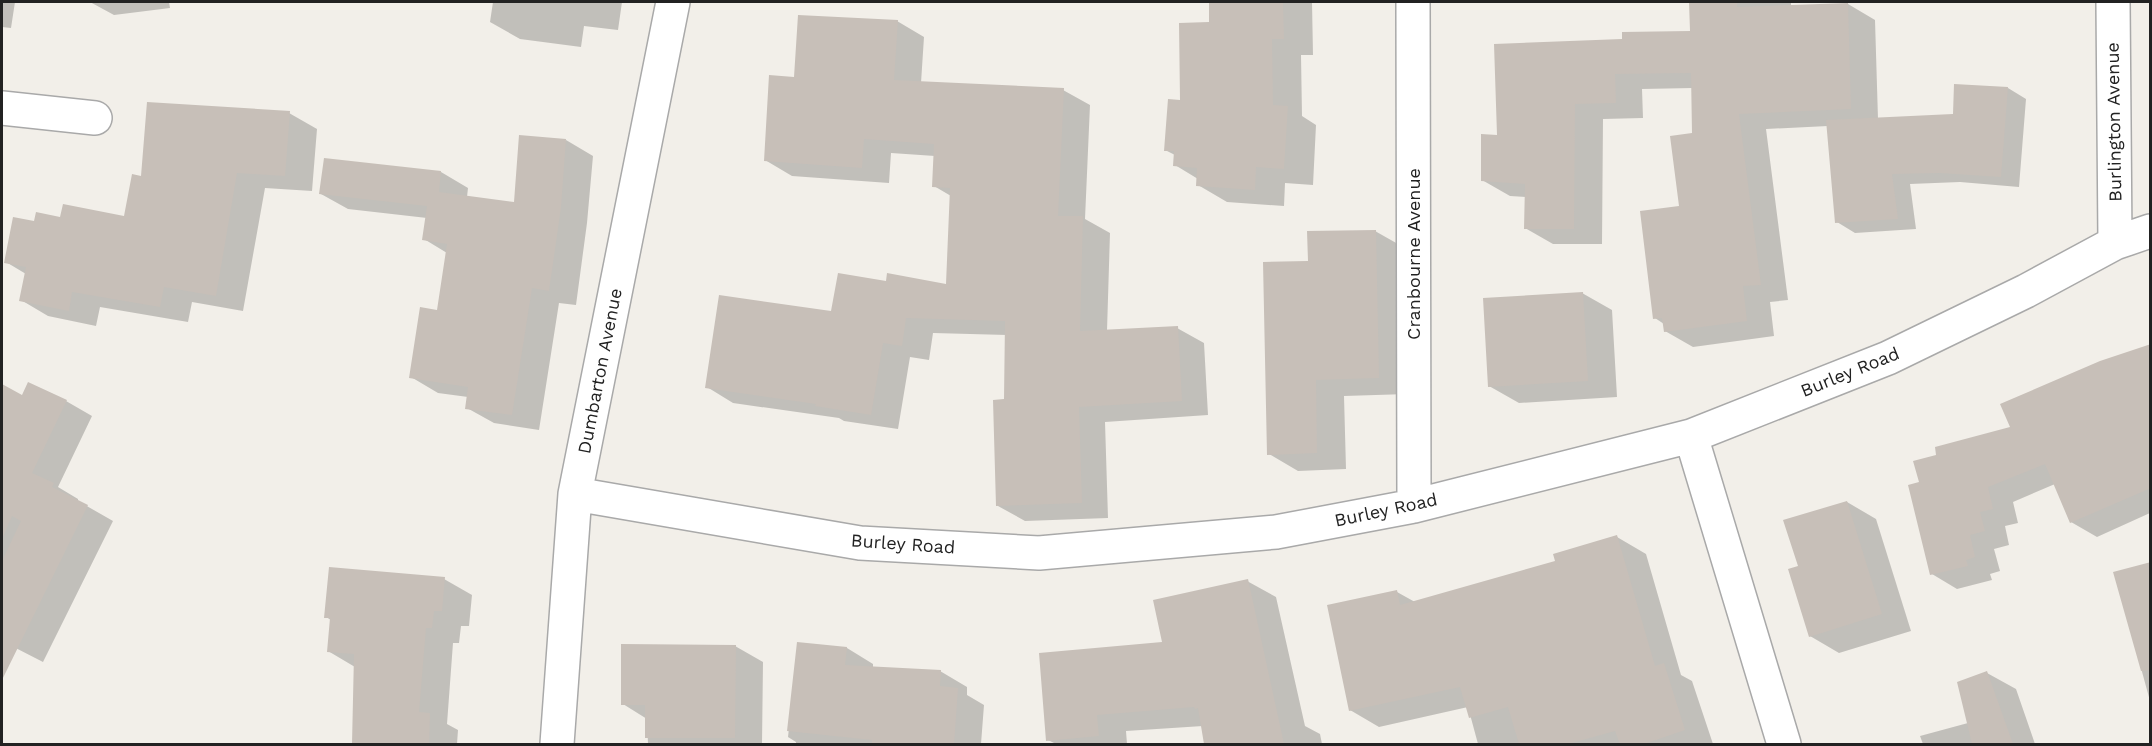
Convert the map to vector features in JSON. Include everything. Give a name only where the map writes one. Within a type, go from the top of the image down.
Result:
[{"type":"street","name":"Dumbarton Avenue","points":[[557,744],[575,494],[673,2]]},
{"type":"street","name":"Cranbourne Avenue","points":[[1413,2],[1414,506]]},
{"type":"street","name":"Burlington Avenue","points":[[2113,2],[2115,243]]},
{"type":"street","points":[[2,108],[95,118]]},
{"type":"street","name":"Burley Road","points":[[575,494],[860,543],[1039,553],[1276,532],[1414,506],[1691,436],[1888,358],[2026,291],[2115,243],[2151,231]]},
{"type":"street","points":[[1691,436],[1784,744]]},
{"type":"building","points":[[1209,2],[1283,2],[1284,39],[1272,39],[1273,105],[1288,106],[1284,169],[1256,167],[1255,190],[1196,186],[1197,168],[1173,166],[1174,151],[1164,151],[1168,99],[1180,100],[1179,23],[1209,22]]},
{"type":"building","points":[[1689,2],[1737,2],[1737,7],[1848,3],[1851,109],[1739,114],[1761,285],[1743,286],[1747,321],[1664,332],[1662,318],[1653,319],[1640,211],[1679,206],[1670,136],[1692,133],[1691,73],[1615,74],[1616,103],[1575,104],[1574,229],[1524,229],[1525,184],[1481,181],[1481,134],[1497,135],[1494,44],[1622,39],[1622,32],[1690,31]]},
{"type":"building","points":[[798,15],[898,20],[894,80],[1064,88],[1058,216],[1083,216],[1080,331],[1178,326],[1182,401],[1079,407],[1082,503],[996,506],[993,400],[1004,399],[1005,321],[906,318],[902,346],[883,343],[871,415],[815,406],[816,404],[705,388],[719,295],[831,311],[838,273],[886,281],[887,273],[946,284],[950,188],[932,187],[934,144],[864,139],[862,168],[764,161],[769,75],[794,77]]},
{"type":"building","points":[[1954,84],[2008,87],[2001,177],[1940,173],[1892,174],[1898,219],[1835,223],[1826,120],[1953,114]]},
{"type":"building","points":[[147,102],[290,111],[285,176],[237,173],[216,296],[164,287],[160,307],[72,292],[69,311],[19,301],[26,267],[4,263],[13,217],[34,221],[36,212],[60,217],[63,204],[124,216],[132,174],[141,176]]},
{"type":"building","points":[[519,135],[566,139],[561,207],[549,291],[532,288],[512,415],[465,409],[468,387],[409,378],[420,307],[437,310],[447,244],[422,240],[427,206],[319,194],[324,158],[441,171],[439,192],[514,202]]},
{"type":"building","points":[[1376,230],[1379,378],[1316,380],[1317,453],[1267,455],[1263,262],[1308,261],[1307,231]]},
{"type":"building","points":[[1583,292],[1588,381],[1488,387],[1483,298]]},
{"type":"building","points":[[2151,344],[2151,488],[2070,523],[2045,464],[1988,487],[1993,509],[1980,512],[1985,531],[1970,535],[1975,557],[1966,560],[1968,566],[1930,575],[1908,485],[1919,482],[1913,461],[1936,455],[1935,447],[2010,427],[2000,404],[2100,361]]},
{"type":"building","points":[[28,382],[67,400],[32,473],[54,483],[52,487],[88,505],[2,680],[2,561],[21,521],[12,516],[2,539],[2,384],[22,395]]},
{"type":"building","points":[[1847,501],[1882,614],[1809,637],[1788,569],[1798,566],[1783,520]]},
{"type":"building","points":[[1617,535],[1655,666],[1664,663],[1685,730],[1644,744],[1620,744],[1615,731],[1568,744],[1519,744],[1508,707],[1469,718],[1460,687],[1349,711],[1327,605],[1397,590],[1400,605],[1555,561],[1553,554]]},
{"type":"building","points":[[2151,562],[2151,670],[2141,671],[2113,572]]},
{"type":"building","points":[[329,567],[445,577],[442,611],[434,611],[432,628],[426,628],[419,712],[430,713],[429,744],[352,744],[354,654],[327,652],[330,618],[324,618]]},
{"type":"building","points":[[1248,579],[1284,744],[1204,744],[1198,708],[1194,707],[1097,715],[1099,736],[1046,741],[1039,653],[1162,642],[1153,600]]},
{"type":"building","points":[[797,642],[847,647],[845,665],[941,670],[940,686],[958,688],[954,744],[872,744],[872,740],[787,731]]},
{"type":"building","points":[[621,644],[736,645],[735,738],[645,738],[645,705],[621,705]]},
{"type":"building","points":[[1987,671],[2013,744],[1972,744],[1957,682]]}]
